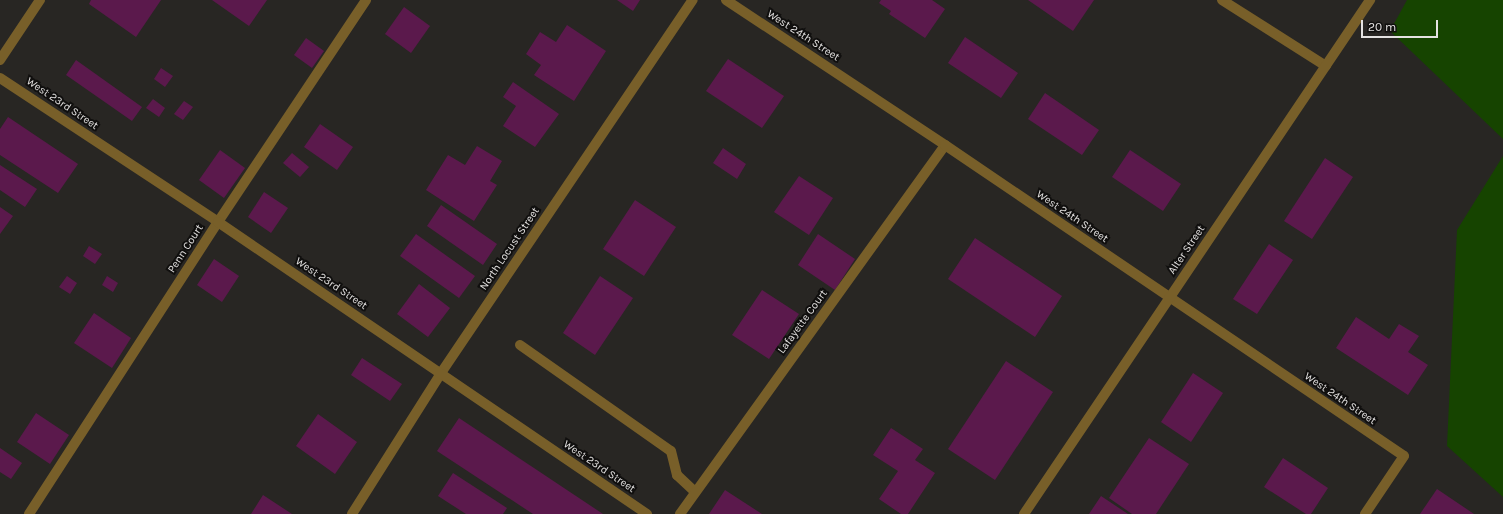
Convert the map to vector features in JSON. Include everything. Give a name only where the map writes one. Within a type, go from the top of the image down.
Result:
[{"type":"street","points":[[0,60],[40,0]]},
{"type":"street","name":"Penn Court","points":[[29,514],[218,222],[366,0]]},
{"type":"street","name":"North Locust Street","points":[[352,514],[441,373],[693,0]]},
{"type":"street","name":"West 24th Street","points":[[726,0],[945,145],[1404,456],[1365,514]]},
{"type":"street","points":[[1222,0],[1326,66]]},
{"type":"street","name":"Alter Street","points":[[1024,514],[1370,0]]},
{"type":"street","name":"West 23rd Street","points":[[0,78],[218,222],[647,514]]},
{"type":"street","name":"Lafayette Court","points":[[680,514],[945,145]]},
{"type":"street","points":[[520,345],[671,451],[677,475],[695,492]]},
{"type":"green space","points":[[1407,0],[1503,0],[1503,139],[1390,31]]},
{"type":"green space","points":[[1503,156],[1503,497],[1447,446],[1457,230]]},
{"type":"building","points":[[91,0],[161,0],[136,37],[89,4]]},
{"type":"building","points":[[212,0],[267,0],[249,26]]},
{"type":"building","points":[[617,0],[640,0],[633,11]]},
{"type":"building","points":[[881,0],[932,0],[945,9],[925,38],[889,14],[891,11],[879,3]]},
{"type":"building","points":[[1028,0],[1094,0],[1073,31]]},
{"type":"building","points":[[404,7],[430,26],[411,53],[385,34]]},
{"type":"building","points":[[567,25],[606,51],[574,101],[534,75],[541,65],[526,54],[540,32],[556,42]]},
{"type":"building","points":[[965,37],[1018,73],[1001,98],[948,63]]},
{"type":"building","points":[[306,38],[324,51],[312,68],[294,55]]},
{"type":"building","points":[[728,59],[784,96],[762,128],[706,91]]},
{"type":"building","points":[[76,60],[142,107],[132,121],[66,75]]},
{"type":"building","points":[[161,68],[173,76],[165,87],[154,79]]},
{"type":"building","points":[[513,82],[559,114],[535,147],[503,126],[516,106],[503,97]]},
{"type":"building","points":[[1045,93],[1099,130],[1082,155],[1028,119]]},
{"type":"building","points":[[153,99],[165,108],[159,117],[146,108]]},
{"type":"building","points":[[184,101],[193,107],[183,120],[174,114]]},
{"type":"building","points":[[8,117],[78,164],[58,193],[0,155],[0,129]]},
{"type":"building","points":[[320,124],[353,147],[337,170],[304,147]]},
{"type":"building","points":[[477,146],[502,161],[490,181],[497,185],[474,221],[426,190],[448,155],[465,165]]},
{"type":"building","points":[[723,148],[746,164],[737,179],[713,163]]},
{"type":"building","points":[[220,150],[245,168],[224,198],[199,180]]},
{"type":"building","points":[[1130,150],[1181,184],[1163,211],[1112,177]]},
{"type":"building","points":[[292,153],[309,167],[300,177],[283,163]]},
{"type":"building","points":[[1325,158],[1353,177],[1312,239],[1284,221]]},
{"type":"building","points":[[0,165],[37,189],[25,207],[0,190]]},
{"type":"building","points":[[799,176],[833,198],[809,235],[774,212]]},
{"type":"building","points":[[264,192],[288,208],[271,233],[248,217]]},
{"type":"building","points":[[635,200],[676,227],[644,276],[603,249]]},
{"type":"building","points":[[441,205],[497,244],[483,265],[427,226]]},
{"type":"building","points":[[0,207],[13,216],[0,234]]},
{"type":"building","points":[[416,234],[475,276],[459,298],[400,256]]},
{"type":"building","points":[[818,234],[855,259],[835,290],[798,265]]},
{"type":"building","points":[[975,238],[1062,296],[1035,337],[948,279]]},
{"type":"building","points":[[1269,244],[1293,260],[1257,314],[1233,299]]},
{"type":"building","points":[[89,246],[102,254],[95,264],[83,256]]},
{"type":"building","points":[[214,259],[239,276],[222,302],[197,285]]},
{"type":"building","points":[[67,276],[77,283],[70,294],[59,287]]},
{"type":"building","points":[[107,276],[118,283],[113,292],[102,285]]},
{"type":"building","points":[[600,276],[633,298],[595,355],[563,333]]},
{"type":"building","points":[[419,284],[450,308],[428,337],[397,314]]},
{"type":"building","points":[[762,290],[799,314],[769,359],[732,335]]},
{"type":"building","points":[[94,313],[131,338],[112,368],[74,343]]},
{"type":"building","points":[[1356,317],[1389,339],[1399,324],[1419,336],[1408,352],[1428,365],[1408,395],[1336,348]]},
{"type":"building","points":[[362,358],[402,384],[390,401],[351,375]]},
{"type":"building","points":[[1006,361],[1053,392],[995,480],[948,449]]},
{"type":"building","points":[[1193,373],[1223,393],[1191,442],[1161,422]]},
{"type":"building","points":[[36,413],[69,435],[50,464],[17,442]]},
{"type":"building","points":[[318,414],[357,442],[335,474],[296,446]]},
{"type":"building","points":[[459,418],[603,514],[533,514],[437,451]]},
{"type":"building","points":[[891,428],[923,449],[915,460],[935,473],[908,514],[901,514],[879,499],[898,471],[873,455]]},
{"type":"building","points":[[1149,438],[1189,464],[1156,514],[1132,514],[1109,498]]},
{"type":"building","points":[[0,448],[22,463],[11,479],[0,472]]},
{"type":"building","points":[[1283,458],[1328,488],[1311,514],[1306,514],[1264,487]]},
{"type":"building","points":[[453,473],[507,508],[503,514],[466,514],[438,496]]},
{"type":"building","points":[[1437,489],[1474,514],[1420,514]]},
{"type":"building","points":[[725,490],[762,514],[709,514]]},
{"type":"building","points":[[263,495],[292,514],[251,514]]},
{"type":"building","points":[[1101,496],[1128,514],[1089,514]]}]
